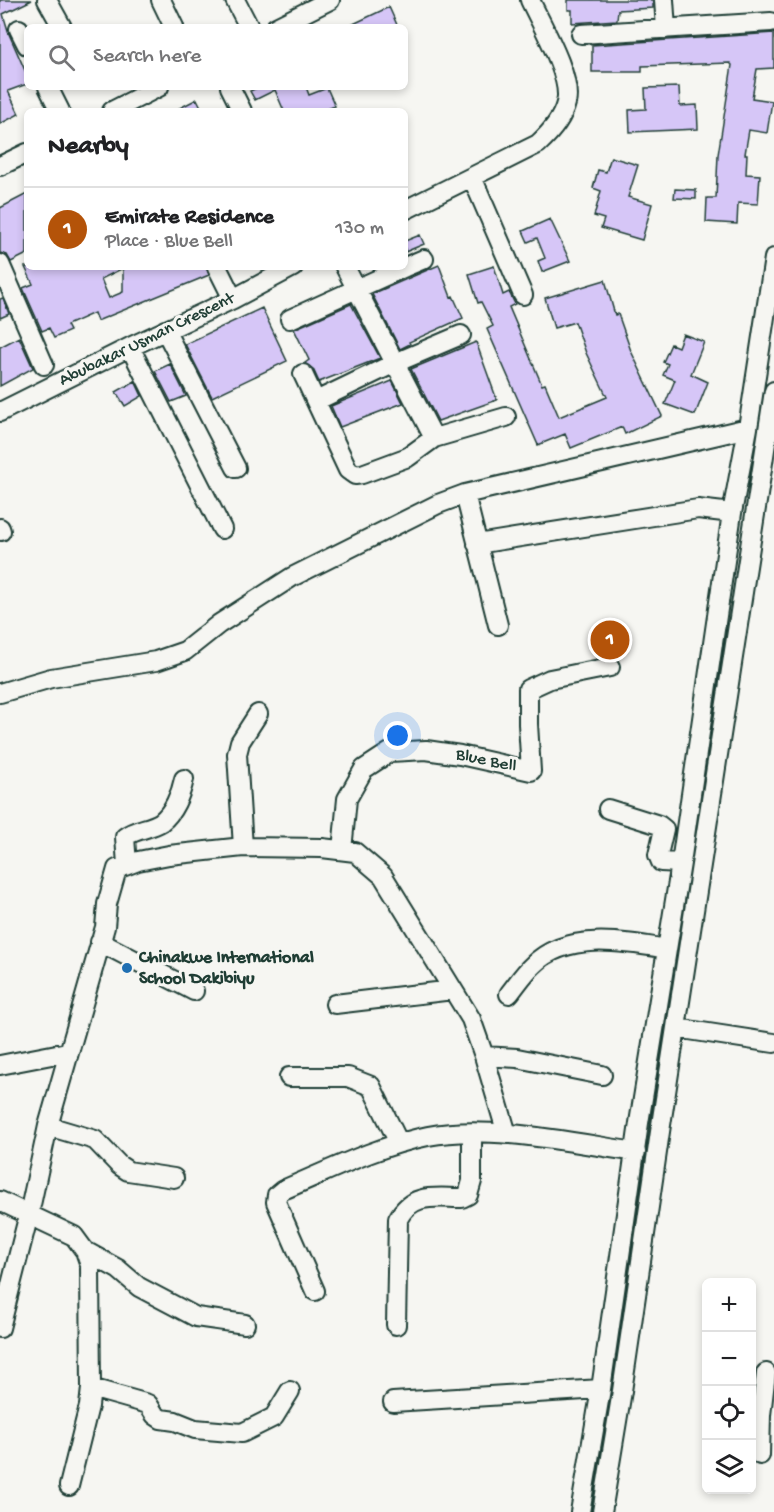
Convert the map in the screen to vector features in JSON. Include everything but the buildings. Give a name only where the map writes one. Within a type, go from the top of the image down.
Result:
[{"type":"street","points":[[47,0],[60,24]]},
{"type":"street","points":[[161,0],[173,24]]},
{"type":"street","points":[[235,0],[247,24]]},
{"type":"street","points":[[282,24],[330,0]]},
{"type":"street","points":[[408,209],[538,144],[554,130],[567,103],[566,77],[530,0]]},
{"type":"street","points":[[664,0],[666,29]]},
{"type":"street","points":[[581,34],[771,22]]},
{"type":"street","points":[[50,90],[58,108]]},
{"type":"street","points":[[118,108],[153,90]]},
{"type":"street","points":[[232,90],[240,108]]},
{"type":"street","points":[[0,166],[24,154]]},
{"type":"street","points":[[472,177],[523,295]]},
{"type":"street","points":[[580,1512],[601,1389],[732,513],[748,428],[774,258]]},
{"type":"street","points":[[408,266],[424,259]]},
{"type":"street","points":[[0,264],[44,365]]},
{"type":"street","points":[[218,270],[233,299]]},
{"type":"street","name":"Abubakar Usman Crescent","points":[[0,412],[233,299],[287,270]]},
{"type":"street","points":[[347,270],[434,438]]},
{"type":"street","points":[[291,319],[398,270]]},
{"type":"street","points":[[165,330],[236,468]]},
{"type":"street","points":[[316,400],[461,335]]},
{"type":"street","points":[[130,347],[222,529]]},
{"type":"street","points":[[303,374],[348,470],[355,474],[362,474],[408,457],[434,438],[506,417]]},
{"type":"street","points":[[602,1512],[622,1391],[660,1125],[771,426],[774,392]]},
{"type":"street","points":[[0,693],[51,678],[156,661],[185,651],[212,628],[292,577],[428,508],[465,494],[748,428]]},
{"type":"street","points":[[465,494],[498,625]]},
{"type":"street","points":[[477,544],[698,509],[732,513]]},
{"type":"street","name":"Blue Bell","points":[[342,850],[347,799],[364,769],[390,752],[426,750],[531,771],[528,689],[550,679],[610,668]]},
{"type":"street","points":[[243,847],[237,754],[240,742],[258,714]]},
{"type":"street","points":[[127,865],[125,837],[131,832],[160,822],[177,801],[184,779]]},
{"type":"street","points":[[608,809],[659,825],[664,829],[658,855],[660,862],[681,863]]},
{"type":"street","points":[[0,1328],[67,1052],[105,927],[107,904],[117,869],[127,865],[169,855],[243,847],[322,848],[355,852],[384,876],[471,1019],[507,1134]]},
{"type":"street","points":[[100,942],[194,991]]},
{"type":"street","points":[[509,994],[534,963],[559,947],[585,943],[625,942],[667,949]]},
{"type":"street","points":[[335,1004],[453,990]]},
{"type":"street","points":[[676,1028],[774,1043]]},
{"type":"street","points":[[0,1065],[67,1052]]},
{"type":"street","points":[[484,1056],[517,1058],[602,1075]]},
{"type":"street","points":[[290,1077],[348,1077],[371,1086],[399,1143]]},
{"type":"street","points":[[639,1123],[660,1125]]},
{"type":"street","points":[[48,1126],[95,1140],[128,1171],[174,1178]]},
{"type":"street","points":[[396,1325],[398,1219],[404,1209],[417,1199],[462,1198],[468,1195],[472,1181],[472,1134]]},
{"type":"street","points":[[315,1291],[276,1202],[277,1195],[283,1190],[399,1143],[430,1136],[507,1134],[636,1152]]},
{"type":"street","points":[[0,1201],[74,1236],[85,1251],[90,1264],[91,1388],[89,1406],[69,1486]]},
{"type":"street","points":[[85,1251],[118,1269],[139,1287],[196,1317],[245,1324]]},
{"type":"street","points":[[760,1455],[768,1423],[766,1373]]},
{"type":"street","points":[[91,1388],[148,1404],[155,1415],[161,1419],[176,1421],[195,1429],[242,1432],[274,1417],[290,1391]]},
{"type":"street","points":[[393,1402],[601,1389]]},
{"type":"place","name":"Emirate Residence","points":[[610,640]]},
{"type":"place","name":"Chinakwe International School Dakibiyu","points":[[127,968]]}]
